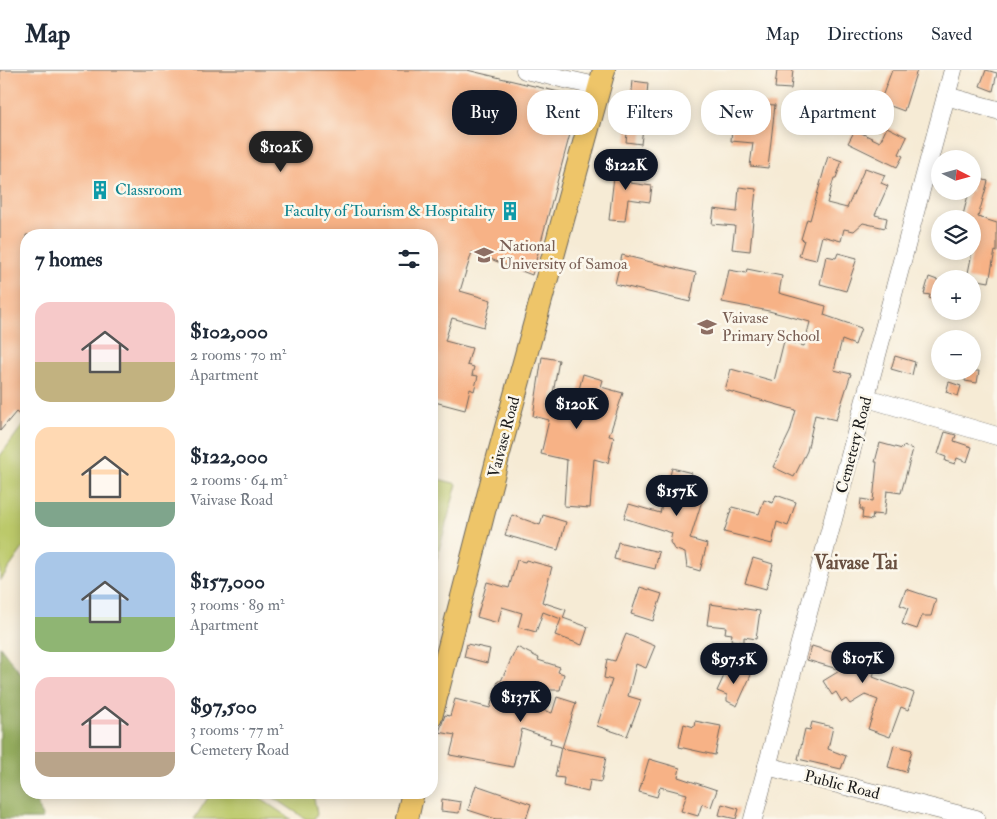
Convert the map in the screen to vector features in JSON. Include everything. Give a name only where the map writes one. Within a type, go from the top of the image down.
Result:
[{"type":"main road","name":"Vaivase Road","points":[[438,690],[496,466],[602,79]]},
{"type":"main road","points":[[407,819],[411,799]]},
{"type":"street","points":[[525,70],[602,79]]},
{"type":"street","name":"Cemetery Road","points":[[753,819],[867,398],[953,70]]},
{"type":"street","points":[[946,96],[997,110]]},
{"type":"street","points":[[867,398],[997,436]]},
{"type":"street","name":"Public Road","points":[[767,766],[976,819]]},
{"type":"green space","points":[[20,429],[20,553],[0,581],[0,456]]},
{"type":"green space","points":[[438,479],[457,484],[438,553]]},
{"type":"green space","points":[[0,646],[20,673],[20,799],[35,799],[43,819],[0,819]]},
{"type":"green space","points":[[207,799],[261,799],[291,819],[194,819]]},
{"type":"green space","points":[[276,799],[314,799],[317,814],[314,819],[306,819]]},
{"type":"building","name":"National University of Samoa","points":[[0,70],[467,70],[551,90],[527,90],[527,135],[570,135],[532,275],[472,252],[460,291],[491,300],[484,327],[452,318],[445,341],[472,348],[467,365],[474,367],[472,375],[478,376],[474,391],[470,389],[465,410],[438,403],[438,229],[20,229],[20,415],[16,412],[0,431]]},
{"type":"building","points":[[777,70],[793,70],[791,89],[775,88]]},
{"type":"building","points":[[892,70],[917,70],[904,111],[894,107],[894,90],[884,90]]},
{"type":"building","points":[[986,70],[997,73],[993,91],[980,86]]},
{"type":"building","points":[[633,81],[648,83],[647,90],[632,90]]},
{"type":"building","points":[[771,105],[775,105],[768,168],[750,166],[753,143],[731,141],[731,135],[771,135]]},
{"type":"building","points":[[894,130],[907,137],[899,154],[903,156],[897,167],[848,143],[852,135],[865,135],[880,142],[883,135],[894,135]]},
{"type":"building","points":[[627,135],[642,135],[641,144],[626,142]]},
{"type":"building","points":[[828,156],[842,161],[836,178],[834,178],[827,203],[847,208],[865,168],[885,175],[881,183],[888,186],[875,215],[887,218],[885,228],[863,223],[854,231],[844,229],[841,241],[822,236],[816,260],[799,256],[804,240],[801,239],[807,219],[810,220]]},
{"type":"building","points":[[616,159],[633,161],[630,183],[652,186],[650,202],[628,199],[625,221],[609,220]]},
{"type":"building","points":[[981,179],[988,181],[980,210],[964,210],[967,200],[981,200]]},
{"type":"building","points":[[739,187],[756,189],[750,251],[732,249],[735,226],[712,224],[714,209],[737,212]]},
{"type":"building","points":[[981,218],[997,223],[997,252],[995,251],[989,282],[981,281],[981,270],[969,270],[971,260],[981,260]]},
{"type":"building","points":[[838,253],[857,258],[846,291],[820,284],[826,256],[836,258]]},
{"type":"building","name":"Vaivase Primary School","points":[[622,255],[696,273],[690,302],[615,284]]},
{"type":"building","points":[[747,269],[782,276],[779,293],[826,306],[824,315],[861,328],[855,345],[842,340],[834,370],[851,374],[836,420],[815,415],[807,451],[794,477],[773,467],[790,432],[796,410],[725,390],[731,369],[774,381],[784,341],[804,346],[810,322],[769,311],[722,302],[729,270],[746,273]]},
{"type":"building","points":[[929,277],[931,278],[931,299],[929,298],[930,295],[924,294]]},
{"type":"building","points":[[895,356],[915,362],[912,375],[891,369]]},
{"type":"building","points":[[542,357],[559,360],[550,410],[572,416],[583,374],[603,380],[601,387],[623,393],[609,436],[614,437],[608,463],[594,459],[590,508],[564,506],[567,460],[541,454],[549,420],[533,416]]},
{"type":"building","points":[[965,380],[978,380],[977,383]]},
{"type":"building","points":[[949,382],[961,386],[958,396],[946,392]]},
{"type":"building","points":[[945,432],[956,435],[954,441],[972,447],[967,462],[957,458],[955,464],[945,461],[946,457],[938,454]]},
{"type":"building","points":[[880,443],[902,449],[903,446],[913,449],[901,493],[887,491],[884,515],[873,514],[872,520],[862,518],[863,509],[860,509],[861,499],[873,501],[877,462],[875,462]]},
{"type":"building","points":[[672,468],[692,473],[688,486],[705,491],[690,539],[707,544],[700,571],[687,567],[685,553],[674,549],[670,542],[672,533],[624,518],[629,504],[660,513]]},
{"type":"building","points":[[776,495],[796,502],[788,526],[777,522],[772,544],[724,532],[732,507],[759,514],[764,500],[773,503]]},
{"type":"building","points":[[512,515],[540,525],[543,515],[566,522],[558,550],[505,535]]},
{"type":"building","points":[[618,542],[659,552],[655,569],[614,559]]},
{"type":"building","points":[[753,558],[773,564],[766,589],[745,583]]},
{"type":"building","points":[[517,560],[525,562],[526,560],[552,567],[542,602],[566,610],[563,618],[588,627],[582,645],[555,635],[561,619],[543,612],[536,632],[518,627],[522,613],[502,607],[498,623],[477,617],[487,582],[509,588]]},
{"type":"building","points":[[640,587],[662,594],[653,621],[631,614]]},
{"type":"building","points":[[906,589],[936,599],[931,616],[922,616],[917,629],[902,624],[908,608],[900,605]]},
{"type":"building","points":[[710,604],[760,611],[756,639],[744,637],[744,642],[731,640],[732,634],[725,633],[726,627],[707,625]]},
{"type":"building","points":[[626,634],[655,646],[646,668],[636,664],[628,696],[641,700],[627,736],[597,726],[612,680],[604,678],[607,659],[615,661]]},
{"type":"building","points":[[467,644],[490,649],[487,663],[464,657]]},
{"type":"building","points":[[841,644],[879,653],[873,677],[914,693],[908,710],[901,707],[890,737],[868,729],[878,700],[865,695],[850,704],[846,699],[842,702],[836,692],[832,695],[823,681],[841,670],[807,660],[812,646],[838,654]]},
{"type":"building","points":[[517,647],[539,658],[538,660],[560,667],[558,672],[564,674],[560,690],[532,690],[527,705],[552,713],[557,697],[576,703],[562,748],[606,757],[601,782],[590,780],[588,792],[563,786],[564,778],[555,777],[561,747],[550,744],[551,739],[522,729],[513,767],[450,755],[455,735],[439,732],[445,715],[450,716],[455,699],[490,708],[498,681],[501,681]]},
{"type":"building","points":[[729,665],[751,675],[737,706],[727,701],[727,695],[717,691]]},
{"type":"building","points":[[695,721],[721,726],[715,755],[679,747],[684,724],[694,727]]},
{"type":"building","points":[[812,722],[833,727],[828,749],[846,756],[841,769],[798,759],[805,729],[810,730]]},
{"type":"building","points":[[894,745],[912,750],[906,772],[888,767]]},
{"type":"building","points":[[649,759],[680,768],[678,777],[717,790],[711,807],[702,804],[698,816],[681,811],[687,794],[660,787],[657,797],[639,792]]},
{"type":"building","points":[[476,785],[531,804],[526,819],[496,819],[468,810]]},
{"type":"building","points":[[442,799],[461,802],[459,813],[441,811]]},
{"type":"building","points":[[722,804],[739,809],[736,819],[719,815]]},
{"type":"place","name":"Classroom","points":[[100,190]]},
{"type":"place","name":"Faculty of Tourism & Hospitality","points":[[510,211]]},
{"type":"place","name":"National University of Samoa","points":[[484,255]]},
{"type":"place","name":"Vaivase Primary School","points":[[707,327]]},
{"type":"district","name":"Vaivase Tai","points":[[856,563]]}]
